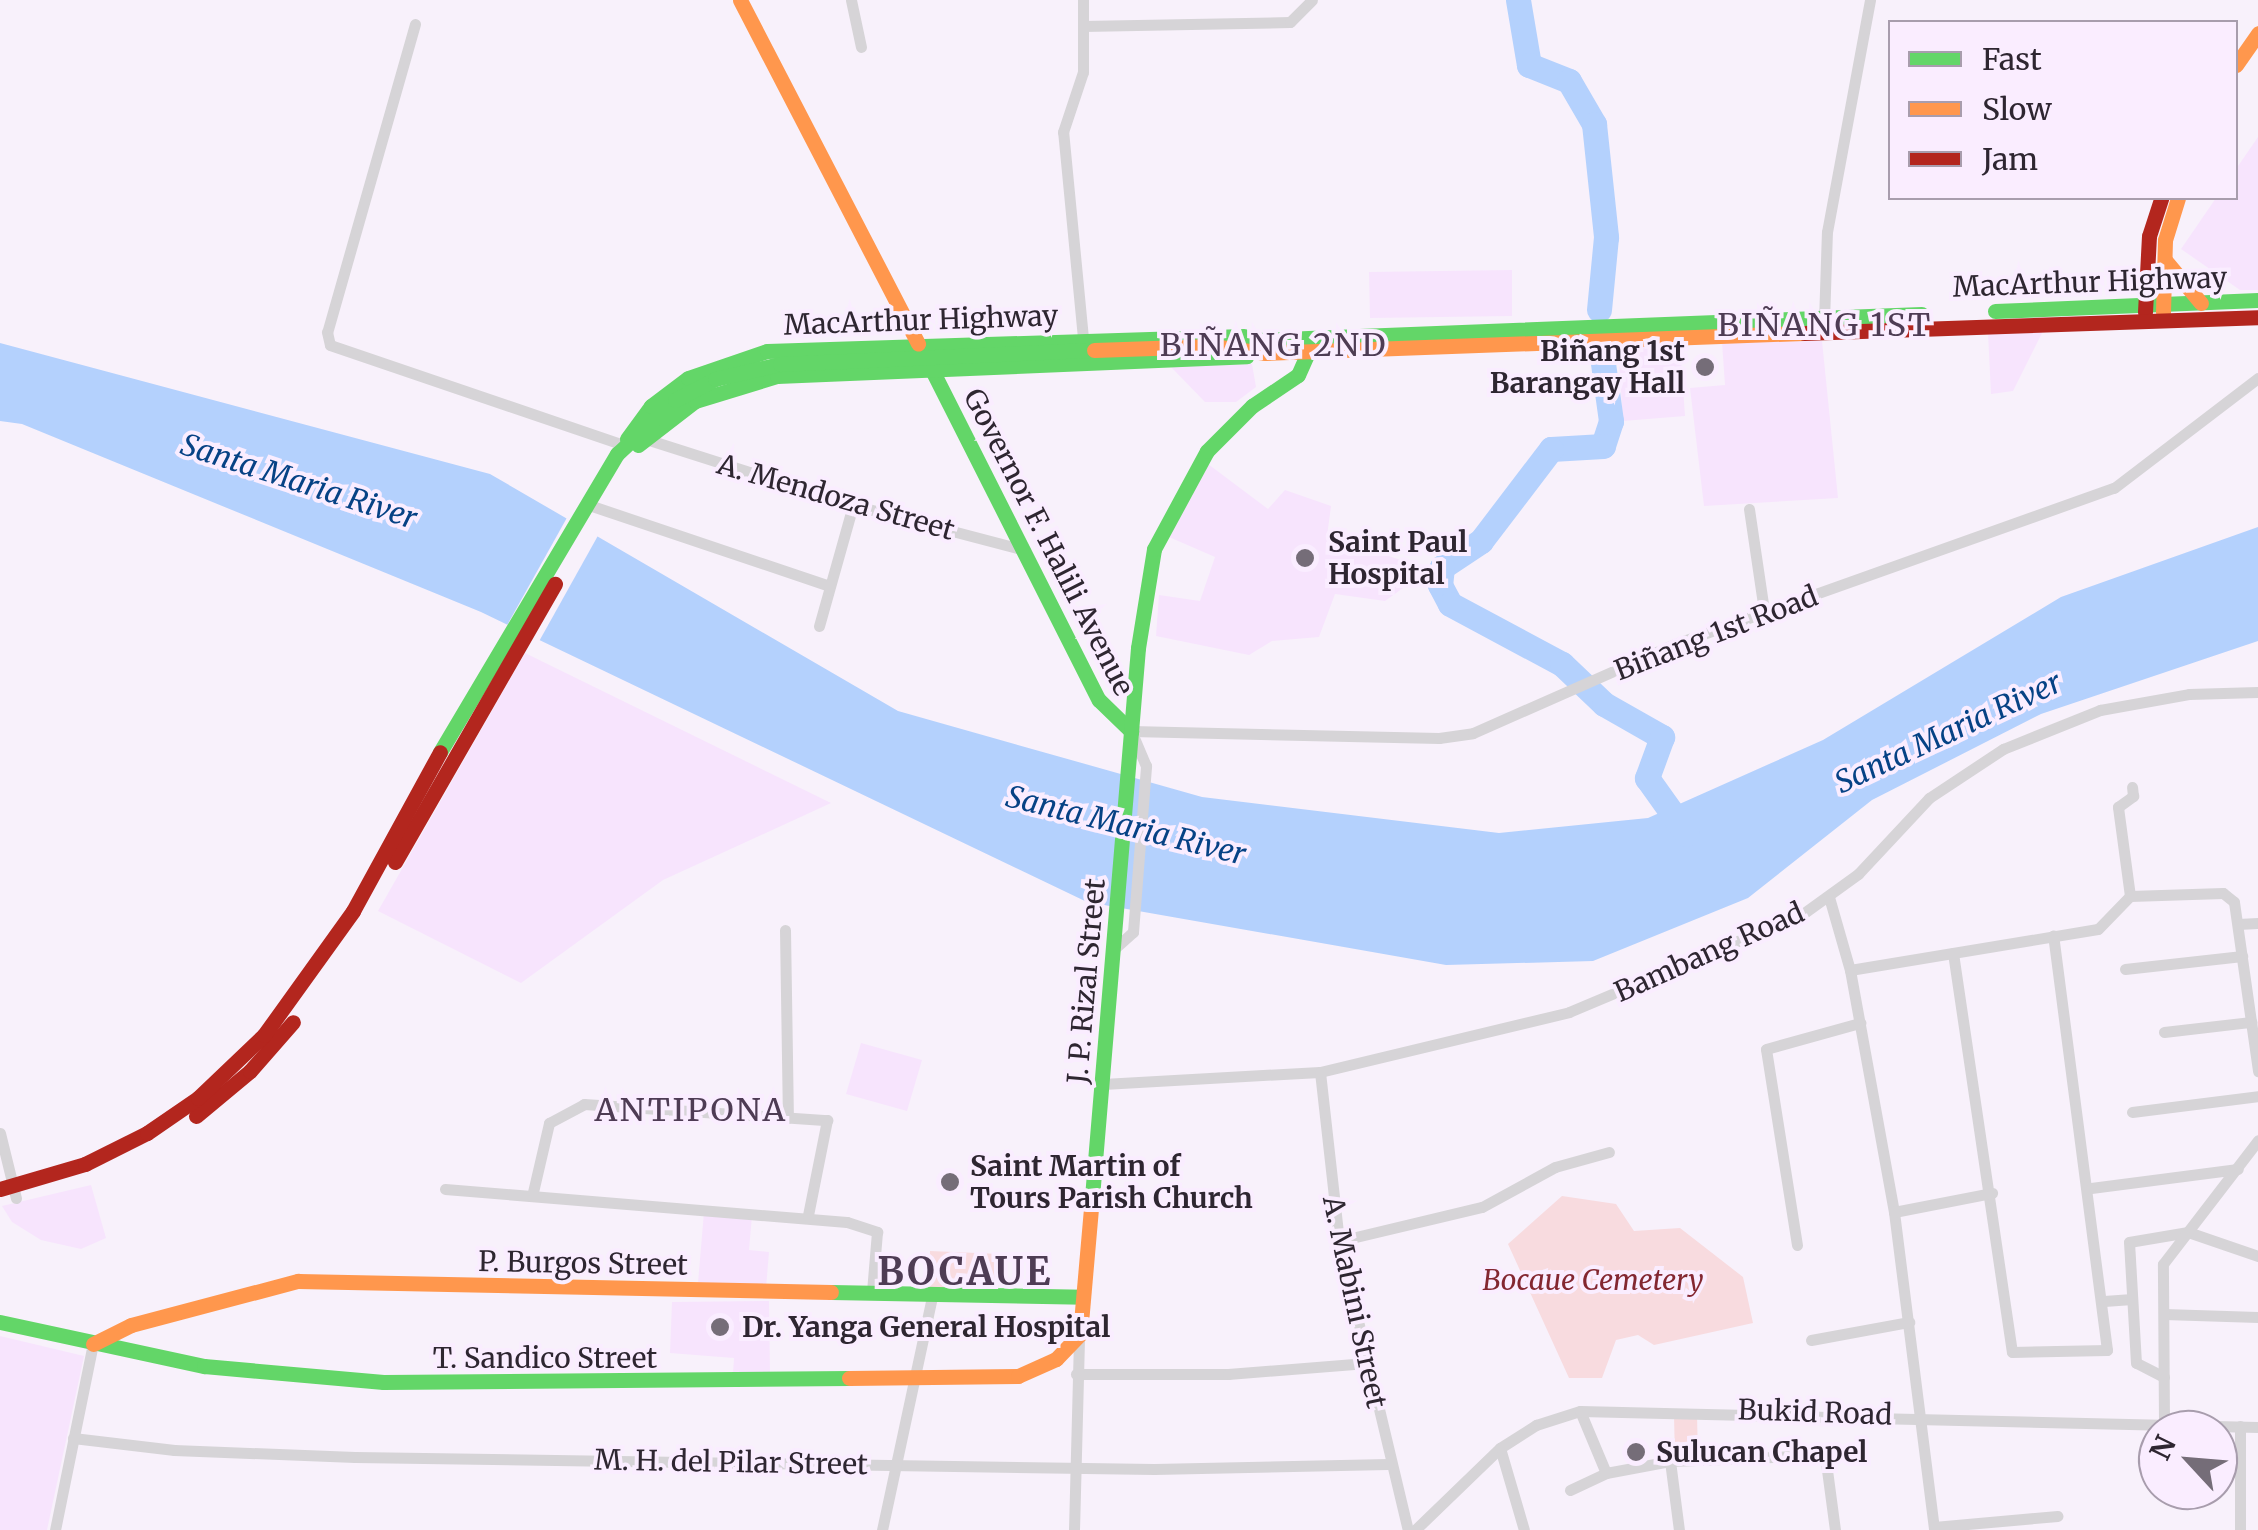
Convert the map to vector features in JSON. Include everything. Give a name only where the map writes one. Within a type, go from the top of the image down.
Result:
[{"type":"main road","points":[[740,0],[918,344]]},
{"type":"main road","points":[[2238,62],[2258,32]]},
{"type":"main road","points":[[2146,323],[2149,236],[2160,200]]},
{"type":"main road","points":[[2164,323],[2164,260],[2178,200]]},
{"type":"main road","points":[[2164,260],[2201,303]]},
{"type":"main road","name":"MacArthur Highway","points":[[1824,325],[2258,300]]},
{"type":"main road","name":"MacArthur Highway","points":[[635,442],[696,401],[748,382],[1263,345],[1824,325],[2164,323],[2258,316]]},
{"type":"main road","name":"MacArthur Highway","points":[[7,1194],[85,1164],[147,1132],[210,1088],[264,1035],[344,925],[590,509],[635,442],[651,406],[714,366],[767,351],[1083,338],[1263,345]]},
{"type":"main road","name":"J. P. Rizal Street","points":[[1080,1334],[1146,581],[1166,517],[1217,440],[1298,374],[1312,343]]},
{"type":"main road","points":[[635,442],[655,417],[715,378],[780,364],[1263,345]]},
{"type":"main road","name":"Governor F. Halili Avenue","points":[[931,368],[1099,700],[1131,731]]},
{"type":"main road","name":"P. Burgos Street","points":[[93,1344],[131,1325],[298,1281],[1083,1297]]},
{"type":"main road","name":"T. Sandico Street","points":[[0,1322],[204,1366],[383,1382],[1018,1376],[1056,1359],[1080,1334]]},
{"type":"street","points":[[851,0],[861,48]]},
{"type":"street","points":[[1083,338],[1063,132],[1083,72],[1084,0]]},
{"type":"street","points":[[1083,26],[1290,22],[1312,0]]},
{"type":"street","points":[[1824,325],[1827,232],[1870,0]]},
{"type":"street","name":"A. Mendoza Street","points":[[415,24],[328,332],[330,346],[635,442],[1025,550]]},
{"type":"street","name":"Biñang 1st Road","points":[[1131,731],[1458,737],[1764,611],[2114,488],[2258,378]]},
{"type":"street","points":[[819,626],[853,505]]},
{"type":"street","points":[[590,509],[830,586]]},
{"type":"street","points":[[1749,509],[1764,611]]},
{"type":"street","name":"Bambang Road","points":[[1103,1084],[1320,1072],[1569,1012],[1722,952],[1829,897],[1889,844],[1928,798],[2004,748],[2100,710],[2189,694],[2258,692]]},
{"type":"street","points":[[1113,943],[1132,932],[1146,766],[1131,731]]},
{"type":"street","points":[[2130,896],[2118,807],[2131,798],[2132,787]]},
{"type":"street","points":[[1850,970],[2098,928],[2130,896],[2224,893],[2234,902],[2242,956],[2253,993],[2251,1022],[2258,1071]]},
{"type":"street","points":[[1829,897],[1850,970],[1894,1212],[1921,1394],[1934,1528],[2022,1527],[2058,1516]]},
{"type":"street","points":[[2238,924],[2258,923]]},
{"type":"street","points":[[785,930],[788,1118]]},
{"type":"street","points":[[1953,953],[1992,1193],[2012,1352],[2107,1350],[2090,1188],[2053,936]]},
{"type":"street","points":[[2124,969],[2242,956]]},
{"type":"street","points":[[2164,1032],[2251,1022]]},
{"type":"street","points":[[1797,1245],[1766,1049],[1860,1023]]},
{"type":"street","name":"A. Mabini Street","points":[[1320,1072],[1340,1240],[1388,1464],[1411,1530]]},
{"type":"street","points":[[2132,1112],[2258,1096]]},
{"type":"street","points":[[532,1192],[549,1123],[584,1104],[827,1120],[808,1215]]},
{"type":"street","points":[[0,1133],[7,1194]]},
{"type":"street","points":[[2164,1410],[2163,1264],[2258,1140]]},
{"type":"street","points":[[1340,1240],[1482,1207],[1555,1167],[1609,1152]]},
{"type":"street","points":[[2090,1188],[2238,1169]]},
{"type":"street","points":[[445,1189],[532,1192],[808,1215],[877,1232],[872,1292]]},
{"type":"street","points":[[1894,1212],[1992,1193]]},
{"type":"street","points":[[2164,1378],[2136,1363],[2129,1242],[2188,1232],[2258,1256]]},
{"type":"street","points":[[882,1530],[933,1294]]},
{"type":"street","points":[[2104,1301],[2132,1299]]},
{"type":"street","points":[[2164,1314],[2258,1317]]},
{"type":"street","points":[[1811,1340],[1909,1322]]},
{"type":"street","points":[[1074,1530],[1080,1334]]},
{"type":"street","points":[[55,1530],[93,1344]]},
{"type":"street","points":[[1076,1374],[1228,1374],[1367,1363]]},
{"type":"street","points":[[1580,1411],[1606,1473]]},
{"type":"street","name":"Bukid Road","points":[[1411,1530],[1500,1448],[1536,1425],[1580,1411],[2138,1411]]},
{"type":"street","points":[[2240,1426],[2240,1530]]},
{"type":"street","name":"Bukid Road","points":[[2240,1426],[2258,1427]]},
{"type":"street","name":"M. H. del Pilar Street","points":[[73,1438],[225,1454],[1075,1466],[1388,1464]]},
{"type":"street","points":[[1500,1448],[1524,1530]]},
{"type":"street","points":[[1570,1490],[1606,1473],[1670,1461],[1825,1455],[1836,1530]]},
{"type":"street","points":[[1670,1461],[1679,1530]]},
{"type":"shaded area","points":[[2258,137],[2258,290],[2240,290],[2181,249],[2215,200],[2238,200],[2238,166]]},
{"type":"shaded area","points":[[1512,270],[1512,316],[1370,318],[1369,272]]},
{"type":"shaded area","points":[[2044,329],[2013,391],[1991,394],[1988,333]]},
{"type":"shaded area","points":[[1822,341],[1838,498],[1704,506],[1690,388],[1725,385],[1722,342]]},
{"type":"shaded area","points":[[1680,344],[1685,416],[1623,421],[1618,345]]},
{"type":"shaded area","points":[[1252,364],[1256,387],[1236,402],[1205,402],[1170,366]]},
{"type":"shaded area","name":"Saint Paul Hospital","points":[[1208,464],[1268,509],[1285,490],[1331,506],[1327,536],[1401,560],[1410,583],[1385,601],[1335,594],[1319,637],[1272,641],[1249,655],[1156,636],[1159,595],[1200,601],[1215,557],[1169,537]]},
{"type":"shaded area","points":[[525,653],[831,803],[663,880],[521,983],[378,911]]},
{"type":"shaded area","points":[[861,1043],[922,1060],[907,1111],[846,1094]]},
{"type":"shaded area","points":[[91,1185],[106,1238],[81,1249],[41,1240],[12,1222],[2,1206]]},
{"type":"shaded area","name":"Dr. Yanga General Hospital","points":[[704,1212],[752,1216],[749,1250],[769,1252],[766,1288],[698,1283]]},
{"type":"shaded area","name":"Dr. Yanga General Hospital","points":[[769,1301],[770,1374],[733,1374],[734,1358],[670,1353],[672,1302]]},
{"type":"shaded area","points":[[0,1336],[84,1356],[47,1530],[0,1530]]},
{"type":"green space","name":"Bocaue Cemetery","points":[[1562,1196],[1616,1204],[1634,1231],[1680,1228],[1743,1277],[1753,1323],[1654,1345],[1638,1335],[1616,1340],[1602,1378],[1569,1378],[1508,1244]]},
{"type":"green space","points":[[930,1251],[1000,1254],[998,1291],[929,1288]]},
{"type":"green space","points":[[1697,1415],[1698,1458],[1675,1458],[1674,1416]]},
{"type":"water","name":"Santa Maria River","points":[[0,343],[490,474],[898,711],[1202,797],[1499,833],[1648,818],[1823,740],[2061,597],[2258,527],[2258,641],[2041,714],[1872,800],[1748,898],[1593,961],[1446,965],[1087,902],[481,612],[22,424],[0,421]]},
{"type":"pier","points":[[569,514],[600,532],[537,645],[505,629]]},
{"type":"waterway","points":[[1518,0],[1529,65],[1569,81],[1594,124],[1606,237],[1599,310]]},
{"type":"waterway","points":[[1601,349],[1611,421],[1603,446],[1551,449],[1481,541],[1442,567],[1440,585],[1450,604],[1562,664],[1604,704],[1662,737],[1647,778],[1687,834]]},
{"type":"traffic: fast","points":[[1995,311],[2258,300]]},
{"type":"traffic: fast","points":[[1231,341],[1921,314]]},
{"type":"traffic: fast","points":[[627,439],[651,406],[688,378],[767,351],[1244,336]]},
{"type":"traffic: fast","points":[[1092,1197],[1138,648],[1154,549],[1207,451],[1252,406],[1298,375],[1312,343]]},
{"type":"traffic: fast","points":[[440,752],[617,454],[675,400],[715,379],[780,364],[1094,350]]},
{"type":"traffic: fast","points":[[638,445],[695,401],[777,376],[1247,356]]},
{"type":"traffic: fast","points":[[931,368],[1099,700],[1131,731]]},
{"type":"traffic: fast","points":[[831,1292],[1083,1297]]},
{"type":"traffic: fast","points":[[0,1322],[204,1366],[383,1382],[849,1378]]},
{"type":"traffic: slow","points":[[740,0],[918,344]]},
{"type":"traffic: slow","points":[[2238,62],[2258,33]]},
{"type":"traffic: slow","points":[[2163,312],[2165,240],[2177,200]]},
{"type":"traffic: slow","points":[[2165,260],[2201,303]]},
{"type":"traffic: slow","points":[[1094,350],[1212,346],[1265,353],[1804,333]]},
{"type":"traffic: slow","points":[[849,1378],[1018,1376],[1056,1359],[1080,1334],[1092,1197]]},
{"type":"traffic: slow","points":[[93,1344],[131,1325],[298,1281],[831,1292]]},
{"type":"traffic: jam","points":[[2145,312],[2149,236],[2160,200]]},
{"type":"traffic: jam","points":[[1804,333],[2258,317]]},
{"type":"traffic: jam","points":[[395,862],[555,584]]},
{"type":"traffic: jam","points":[[0,1189],[85,1164],[147,1133],[198,1098],[264,1035],[353,911],[440,752]]},
{"type":"traffic: jam","points":[[196,1116],[250,1071],[293,1022]]},
{"type":"place","name":"Biñang 1st Barangay Hall","points":[[1705,367]]},
{"type":"place","name":"Saint Paul Hospital","points":[[1305,558]]},
{"type":"place","name":"Saint Martin of Tours Parish Church","points":[[950,1182]]},
{"type":"place","name":"Dr. Yanga General Hospital","points":[[720,1327]]},
{"type":"place","name":"Sulucan Chapel","points":[[1636,1452]]},
{"type":"district","name":"BIÑANG 1ST","points":[[1825,325]]},
{"type":"district","name":"BIÑANG 2ND","points":[[1274,345]]},
{"type":"district","name":"ANTIPONA","points":[[691,1110]]},
{"type":"district","name":"BOCAUE","points":[[965,1272]]}]
